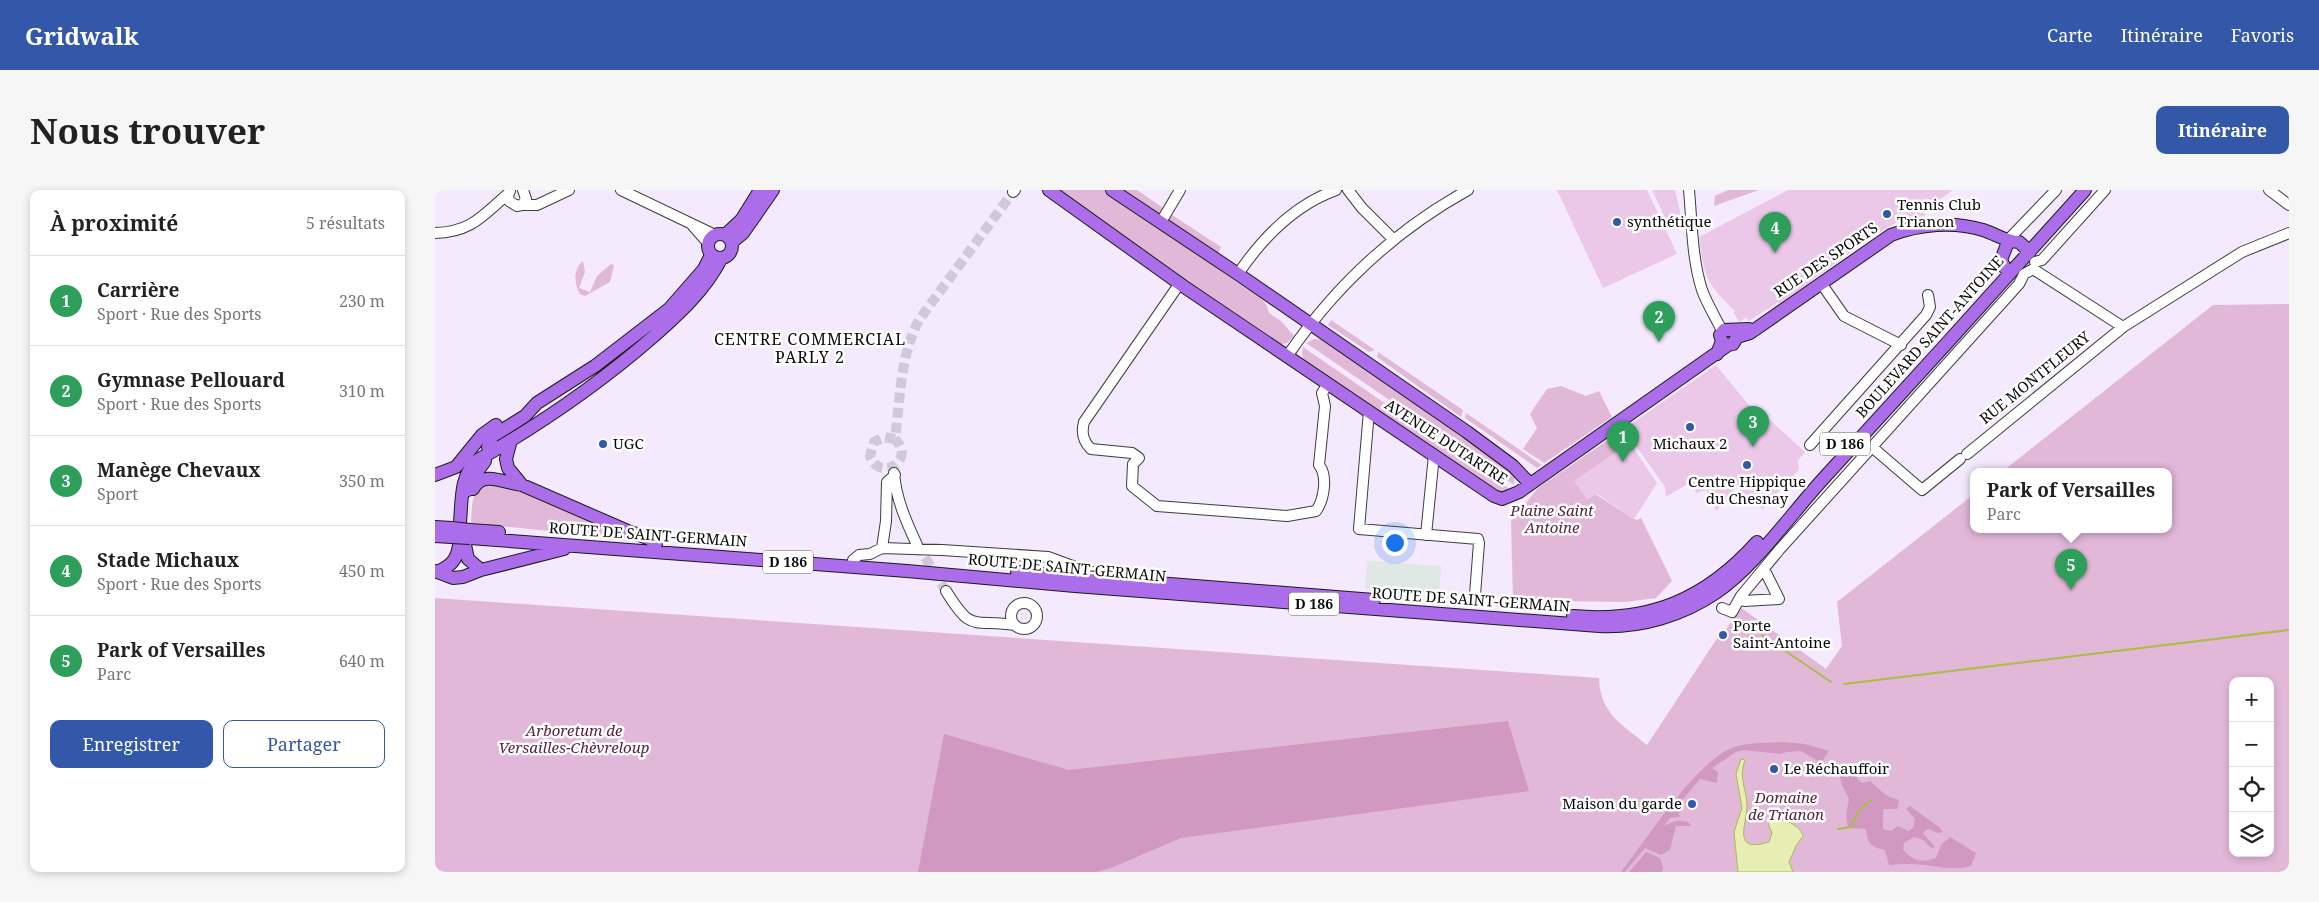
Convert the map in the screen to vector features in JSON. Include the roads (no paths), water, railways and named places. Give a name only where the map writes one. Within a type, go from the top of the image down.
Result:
[{"type":"main road","points":[[488,447],[493,436],[525,416],[537,403],[593,368],[669,309],[704,269],[719,245],[742,219],[760,190]]},
{"type":"main road","points":[[481,570],[472,564],[461,538],[464,481],[471,466],[561,408],[629,358],[694,298],[711,277],[719,245],[743,233],[773,190]]},
{"type":"main road","name":"AVENUE DUTARTRE","points":[[1049,190],[1180,284],[1498,498],[1511,496],[1529,484],[1513,466],[1467,432],[1238,274],[1112,190]]},
{"type":"main road","name":"BOULEVARD SAINT-ANTOINE","points":[[1673,604],[1709,586],[1739,561],[2021,265],[2076,190]]},
{"type":"main road","name":"BOULEVARD SAINT-ANTOINE","points":[[1661,618],[1709,598],[1741,574],[1803,501],[2021,265],[2085,190]]},
{"type":"main road","name":"RUE DES SPORTS","points":[[1727,333],[1753,329],[1884,239],[1904,230],[1933,225],[1971,227],[1995,234],[2008,241],[2019,242],[2021,265]]},
{"type":"main road","points":[[2008,241],[2001,260],[2021,265]]},
{"type":"main road","points":[[1529,484],[1717,354],[1727,333]]},
{"type":"main road","points":[[435,475],[457,467],[476,442],[492,427],[530,404],[537,403]]},
{"type":"main road","points":[[511,440],[506,459],[508,468],[522,485]]},
{"type":"main road","points":[[436,572],[449,567],[461,538],[468,487],[485,461]]},
{"type":"main road","points":[[468,497],[475,484],[488,478],[522,485],[648,538],[656,544]]},
{"type":"main road","name":"ROUTE DE SAINT-GERMAIN","points":[[435,527],[461,538],[656,544],[1581,616],[1629,616],[1673,604]]},
{"type":"main road","name":"ROUTE DE SAINT-GERMAIN","points":[[435,536],[1599,626],[1630,625],[1661,618]]},
{"type":"main road","points":[[436,572],[453,578],[463,577],[481,570],[566,549],[569,545]]},
{"type":"street","points":[[510,191],[508,198],[521,199],[537,206],[569,190]]},
{"type":"street","points":[[621,190],[691,224],[719,245]]},
{"type":"street","points":[[1161,222],[1180,190]]},
{"type":"street","points":[[1238,274],[1274,229],[1307,203],[1336,190]]},
{"type":"street","points":[[1348,190],[1362,208],[1393,239]]},
{"type":"street","points":[[1288,355],[1337,293],[1393,239],[1444,204],[1469,190]]},
{"type":"street","points":[[1689,190],[1699,279],[1705,297],[1727,333]]},
{"type":"street","name":"BOULEVARD SAINT-ANTOINE","points":[[2008,241],[2056,190]]},
{"type":"street","name":"BOULEVARD SAINT-ANTOINE","points":[[1722,608],[1732,612],[1741,596],[1763,569],[2019,284],[2021,265],[2042,260],[2105,190]]},
{"type":"street","points":[[2269,190],[2289,205]]},
{"type":"street","points":[[435,233],[463,229],[484,215],[510,191]]},
{"type":"street","points":[[484,215],[521,199]]},
{"type":"street","name":"RUE MONTFLEURY","points":[[1872,447],[1922,490],[2123,327],[2242,252],[2289,233]]},
{"type":"street","points":[[2021,265],[2123,327]]},
{"type":"street","points":[[1821,283],[1844,316],[1901,345]]},
{"type":"street","points":[[1180,284],[1084,422],[1082,430],[1085,444],[1091,449],[1132,453],[1139,458],[1133,464],[1132,486],[1157,506],[1287,516],[1316,511],[1321,501],[1324,474],[1319,466],[1325,406],[1322,393],[1328,384]]},
{"type":"street","points":[[1810,445],[1901,345],[1929,311],[1928,295]]},
{"type":"street","points":[[1369,411],[1359,529],[1477,539],[1479,543],[1475,595]]},
{"type":"street","points":[[1426,535],[1434,455]]},
{"type":"street","points":[[882,548],[886,521],[887,482],[894,474],[898,497],[905,519],[917,545]]},
{"type":"street","points":[[853,560],[859,555],[871,554],[882,548],[1048,557],[1086,571],[1104,574],[1110,579]]},
{"type":"street","points":[[1741,596],[1744,601],[1779,599],[1763,569]]},
{"type":"street","points":[[946,591],[958,610],[968,620],[975,623],[1001,623],[1021,628],[1031,627],[1036,621],[1037,614],[1033,607],[1025,603],[1015,607],[1011,614],[1001,623]]},
{"type":"street","points":[[1011,614],[1015,625]]},
{"type":"waterway","points":[[1844,684],[2289,630]]},
{"type":"waterway","points":[[1762,635],[1831,682]]},
{"type":"waterway","points":[[1838,829],[1851,827],[1858,812],[1871,800]]},
{"type":"tunnel","points":[[895,439],[884,437],[874,442],[870,456],[875,464],[881,468],[894,466],[902,454],[901,447],[895,439],[902,378],[908,348],[919,320],[1013,192]]},
{"type":"tunnel","points":[[917,545],[946,591]]},
{"type":"place","name":"Tennis Club Trianon","points":[[1887,214]]},
{"type":"place","name":"synthétique","points":[[1617,222]]},
{"type":"place","name":"Stade Michaux","points":[[1775,253]]},
{"type":"place","name":"Gymnase Pellouard","points":[[1659,342]]},
{"type":"place","name":"Michaux 2","points":[[1690,427]]},
{"type":"place","name":"UGC","points":[[603,444]]},
{"type":"place","name":"Manège Chevaux","points":[[1753,447]]},
{"type":"place","name":"Carrière","points":[[1623,462]]},
{"type":"place","name":"Centre Hippique du Chesnay","points":[[1747,465]]},
{"type":"place","name":"Park of Versailles","points":[[2071,590]]},
{"type":"place","name":"Porte Saint-Antoine","points":[[1723,635]]},
{"type":"place","name":"Le Réchauffoir","points":[[1774,769]]},
{"type":"place","name":"Maison du garde","points":[[1692,804]]},
{"type":"district","name":"CENTRE COMMERCIAL PARLY 2","points":[[810,348]]},
{"type":"park label","name":"Plaine Saint Antoine","points":[[1552,520]]},
{"type":"park label","name":"Arboretum de Versailles-Chèvreloup","points":[[574,740]]},
{"type":"park label","name":"Domaine de Trianon","points":[[1786,806]]}]
